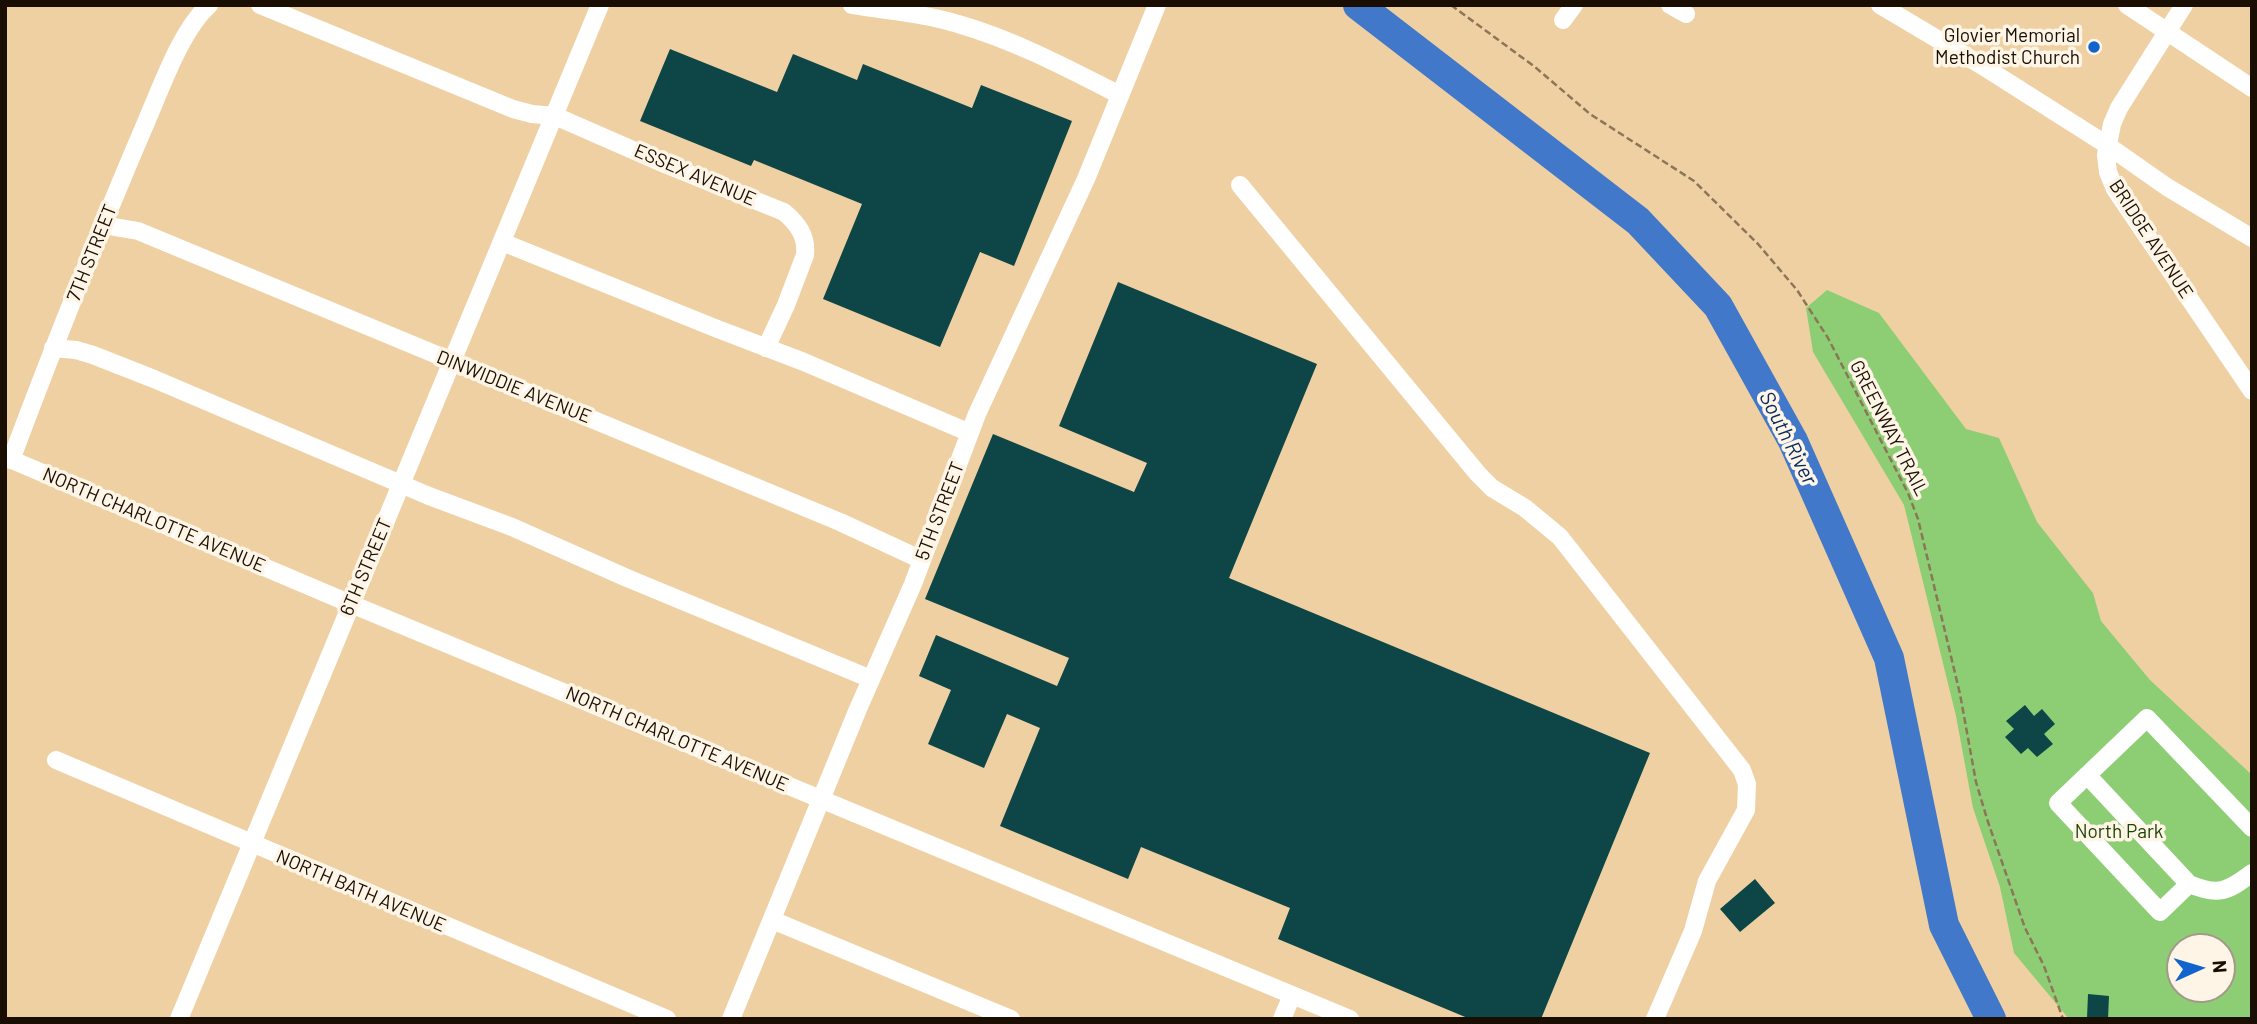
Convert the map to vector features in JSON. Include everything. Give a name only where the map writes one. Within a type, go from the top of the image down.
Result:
[{"type":"street","name":"7TH STREET","points":[[8,458],[103,225],[180,49],[199,14],[209,5]]},
{"type":"street","name":"ESSEX AVENUE","points":[[260,5],[513,109],[555,116],[784,212],[795,221],[805,241],[805,254],[786,306],[766,348]]},
{"type":"street","name":"6TH STREET","points":[[179,1019],[600,5]]},
{"type":"street","points":[[852,5],[956,23],[1055,62],[1119,95]]},
{"type":"street","name":"5TH STREET","points":[[731,1019],[922,559],[970,433],[1086,179],[1157,5]]},
{"type":"street","points":[[1670,5],[1686,14]]},
{"type":"street","points":[[1880,5],[2252,238]]},
{"type":"street","points":[[2127,5],[2252,88]]},
{"type":"street","name":"BRIDGE AVENUE","points":[[2184,5],[2119,108],[2107,145],[2108,172],[2115,188],[2252,391]]},
{"type":"street","points":[[1240,185],[1478,474],[1492,488],[1525,508],[1560,537],[1742,770],[1747,784],[1746,810],[1707,881],[1693,930],[1655,1019]]},
{"type":"street","name":"DINWIDDIE AVENUE","points":[[103,225],[138,231],[840,522],[922,559]]},
{"type":"street","points":[[502,242],[867,388],[970,433]]},
{"type":"street","points":[[53,348],[93,355],[401,484],[512,527],[627,578],[871,679]]},
{"type":"street","name":"NORTH CHARLOTTE AVENUE","points":[[8,458],[351,604],[1349,1019]]},
{"type":"street","points":[[2189,884],[2160,912],[2058,803],[2147,718],[2252,828]]},
{"type":"street","name":"NORTH BATH AVENUE","points":[[56,761],[667,1019]]},
{"type":"street","points":[[2087,775],[2189,884],[2208,892],[2224,890],[2252,873]]},
{"type":"street","points":[[772,920],[1011,1019]]},
{"type":"street","points":[[1282,1019],[1292,995]]},
{"type":"path","name":"GREENWAY TRAIL","points":[[1451,5],[1535,67],[1590,114],[1694,181],[1758,244],[1797,290],[1828,338],[1908,493],[1918,519],[1960,694],[1980,795],[2025,928],[2044,966],[2063,1019]]},
{"type":"green space","name":"North Park","points":[[1827,290],[1879,313],[1966,429],[1999,438],[2037,522],[2093,593],[2101,621],[2150,680],[2252,775],[2252,1019],[2069,1019],[2014,953],[2000,887],[1973,808],[1956,716],[1904,505],[1813,352],[1806,308]]},
{"type":"building","points":[[670,49],[777,92],[793,54],[857,80],[863,64],[972,108],[981,85],[1072,121],[1014,266],[980,252],[940,347],[823,299],[862,204],[754,160],[751,166],[640,121]]},
{"type":"building","points":[[1118,282],[1317,364],[1229,578],[1650,753],[1541,1019],[1470,1019],[1278,939],[1290,908],[1141,847],[1128,879],[1000,826],[1040,728],[1007,714],[984,768],[928,744],[951,690],[919,676],[936,635],[1057,686],[1069,658],[925,599],[993,434],[1134,492],[1147,463],[1059,426]]},
{"type":"building","points":[[2025,705],[2034,716],[2042,709],[2055,724],[2044,734],[2053,744],[2037,757],[2028,748],[2021,754],[2005,737],[2014,729],[2006,721]]},
{"type":"building","points":[[1755,879],[1775,903],[1740,932],[1720,909]]},
{"type":"building","points":[[2088,994],[2109,996],[2108,1019],[2087,1018]]},
{"type":"waterway","name":"South River","points":[[1358,5],[1638,221],[1718,306],[1793,441],[1889,658],[1944,925],[1991,1019]]},
{"type":"place","name":"Glovier Memorial Methodist Church","points":[[2094,47]]}]
